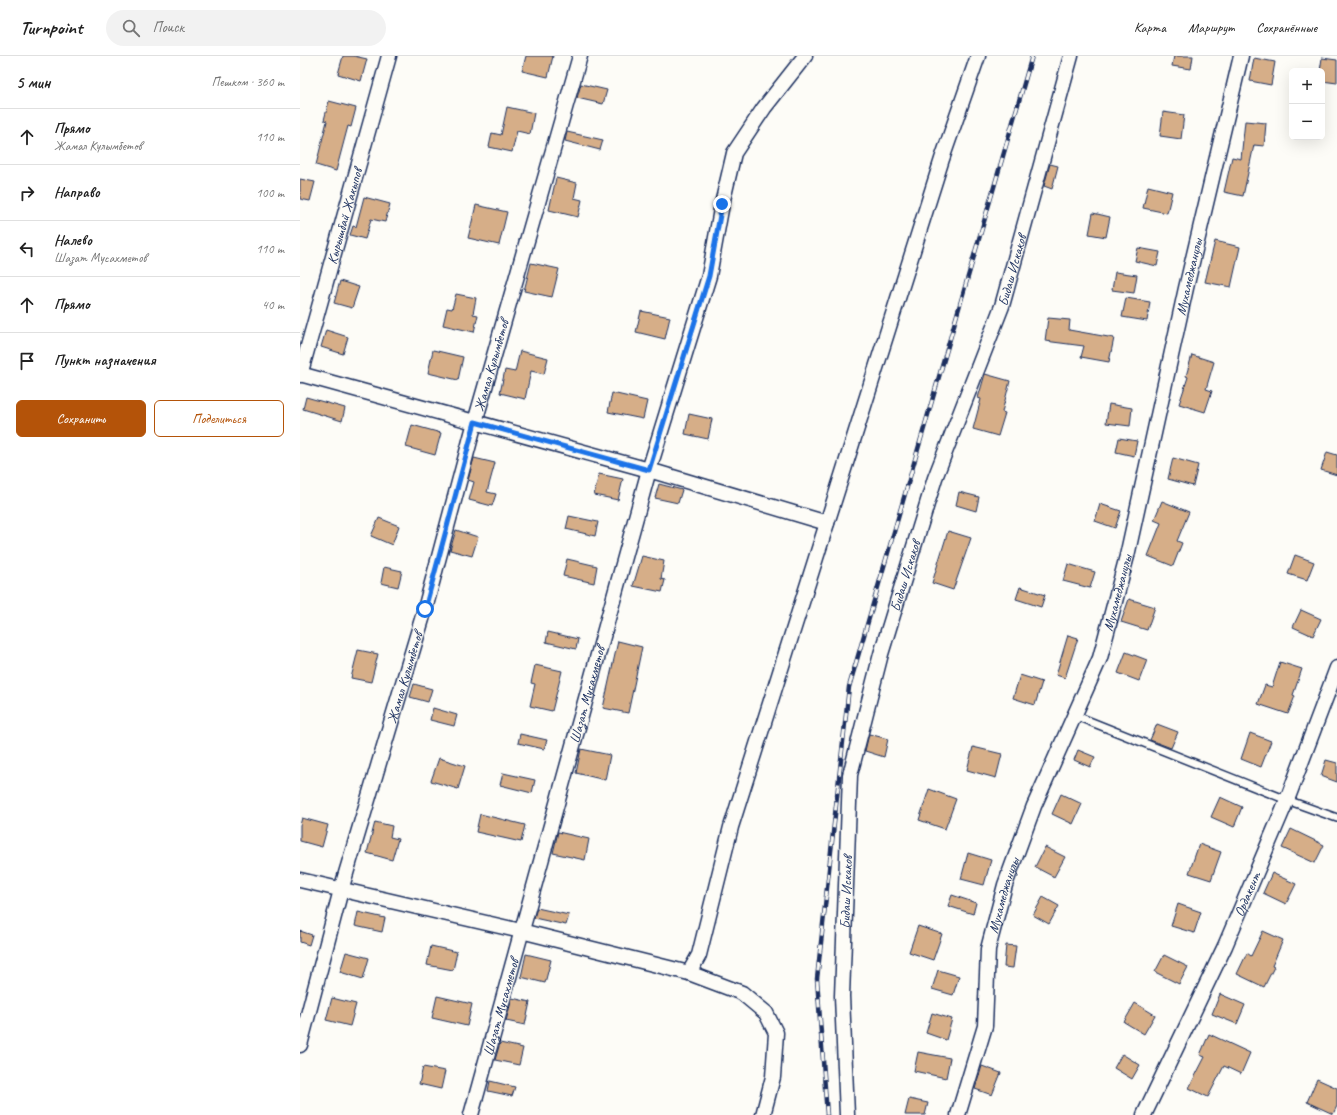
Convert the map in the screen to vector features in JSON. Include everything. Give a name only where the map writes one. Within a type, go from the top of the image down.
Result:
[{"type":"street","name":"Кырышбай Жакыпов","points":[[300,375],[389,56]]},
{"type":"street","name":"Жамал Кулымбетов","points":[[300,1045],[341,890],[425,609],[475,422],[580,56]]},
{"type":"street","name":"Шазат Мусахметов","points":[[471,1115],[649,470],[709,276],[722,204],[734,153],[764,108],[805,56]]},
{"type":"street","points":[[688,973],[698,955],[732,827],[942,159],[978,56]]},
{"type":"street","name":"Бидаш Искаков","points":[[847,1115],[842,996],[850,775],[881,654],[935,478],[1002,306],[1071,56]]},
{"type":"street","name":"Мухамеджанулы","points":[[958,1115],[986,1026],[988,949],[1005,885],[1034,806],[1100,658],[1127,556],[1186,288],[1241,56]]},
{"type":"street","points":[[300,375],[649,470],[827,523]]},
{"type":"street","name":"Ордакент","points":[[1144,1115],[1225,946],[1287,800],[1337,668]]},
{"type":"street","points":[[300,880],[521,931],[688,973],[742,993],[766,1013],[776,1032],[772,1077],[763,1115]]},
{"type":"lane","points":[[1074,715],[1287,800],[1337,818]]},
{"type":"building","points":[[343,56],[354,56],[367,59],[361,81],[338,74]]},
{"type":"building","points":[[526,56],[553,56],[548,77],[522,71]]},
{"type":"building","points":[[1174,56],[1193,56],[1191,69],[1172,66]]},
{"type":"building","points":[[1254,58],[1275,62],[1271,85],[1250,81]]},
{"type":"building","points":[[1322,58],[1337,60],[1337,83],[1325,81],[1325,68],[1320,68]]},
{"type":"building","points":[[581,84],[607,90],[603,104],[577,98]]},
{"type":"building","points":[[329,101],[356,108],[351,127],[348,126],[336,171],[316,165],[327,121],[324,120]]},
{"type":"building","points":[[507,107],[534,113],[530,134],[517,131],[512,152],[489,147],[492,133],[501,135]]},
{"type":"building","points":[[1163,112],[1184,115],[1181,139],[1160,136]]},
{"type":"building","points":[[1245,121],[1266,123],[1264,146],[1254,145],[1243,196],[1224,192],[1232,157],[1241,159]]},
{"type":"building","points":[[567,132],[603,140],[600,150],[565,141]]},
{"type":"building","points":[[1050,164],[1058,166],[1052,189],[1044,186]]},
{"type":"building","points":[[556,178],[577,183],[574,198],[582,200],[578,217],[549,210]]},
{"type":"building","points":[[300,179],[315,182],[310,201],[300,199]]},
{"type":"building","points":[[1148,186],[1172,192],[1167,213],[1143,208]]},
{"type":"building","points":[[364,197],[390,204],[385,222],[371,219],[365,239],[350,235],[353,226],[356,227]]},
{"type":"building","points":[[476,205],[507,212],[499,245],[468,238]]},
{"type":"building","points":[[1093,213],[1110,217],[1106,237],[1089,234]]},
{"type":"building","points":[[1215,241],[1240,247],[1231,287],[1205,282]]},
{"type":"building","points":[[1138,248],[1160,252],[1157,266],[1135,261]]},
{"type":"building","points":[[531,263],[559,269],[552,297],[524,291]]},
{"type":"building","points":[[1115,272],[1137,275],[1134,293],[1112,290]]},
{"type":"building","points":[[340,281],[359,287],[352,308],[334,303]]},
{"type":"building","points":[[456,294],[476,298],[473,314],[478,315],[474,332],[443,325],[447,308],[452,309]]},
{"type":"building","points":[[1126,298],[1150,302],[1147,321],[1122,317]]},
{"type":"building","points":[[641,311],[670,317],[665,339],[636,332]]},
{"type":"building","points":[[1048,318],[1070,320],[1069,330],[1114,338],[1109,362],[1081,357],[1084,346],[1045,341]]},
{"type":"building","points":[[326,330],[348,337],[343,354],[321,347]]},
{"type":"building","points":[[433,350],[463,357],[458,380],[428,373]]},
{"type":"building","points":[[520,351],[548,358],[544,374],[531,371],[525,399],[500,393],[505,370],[515,372]]},
{"type":"building","points":[[1192,355],[1214,362],[1206,389],[1212,391],[1205,412],[1179,404],[1188,377],[1186,376]]},
{"type":"building","points":[[985,374],[1010,381],[1002,412],[1005,413],[998,436],[973,429],[981,399],[978,398]]},
{"type":"building","points":[[612,393],[647,401],[643,419],[608,412]]},
{"type":"building","points":[[306,397],[345,408],[342,421],[303,409]]},
{"type":"building","points":[[1109,404],[1132,408],[1130,426],[1106,423]]},
{"type":"building","points":[[689,414],[712,419],[708,439],[685,434]]},
{"type":"building","points":[[412,425],[441,433],[435,455],[406,447]]},
{"type":"building","points":[[1119,438],[1137,441],[1134,456],[1116,452]]},
{"type":"building","points":[[1327,452],[1337,455],[1337,475],[1321,470]]},
{"type":"building","points":[[474,458],[495,463],[487,492],[496,494],[492,506],[469,500],[474,482],[468,480]]},
{"type":"building","points":[[1173,458],[1198,465],[1193,486],[1168,479]]},
{"type":"building","points":[[599,474],[623,479],[618,500],[594,495]]},
{"type":"building","points":[[659,484],[682,490],[678,503],[655,498]]},
{"type":"building","points":[[959,492],[979,497],[976,511],[956,505]]},
{"type":"building","points":[[1162,501],[1189,512],[1177,541],[1182,543],[1173,566],[1148,556],[1161,523],[1154,520]]},
{"type":"building","points":[[1100,504],[1121,511],[1115,528],[1095,521]]},
{"type":"building","points":[[569,516],[598,522],[595,536],[566,529]]},
{"type":"building","points":[[379,518],[399,526],[392,545],[371,536]]},
{"type":"building","points":[[456,530],[478,537],[472,556],[450,550]]},
{"type":"building","points":[[948,531],[971,538],[953,590],[932,583]]},
{"type":"building","points":[[1295,555],[1314,562],[1307,580],[1288,574]]},
{"type":"building","points":[[642,556],[664,561],[661,579],[665,580],[662,592],[633,586]]},
{"type":"building","points":[[567,559],[597,566],[594,583],[563,576]]},
{"type":"building","points":[[1068,564],[1095,572],[1090,588],[1063,581]]},
{"type":"building","points":[[384,567],[402,571],[398,587],[381,583]]},
{"type":"building","points":[[1020,587],[1045,595],[1041,607],[1016,599]]},
{"type":"building","points":[[1129,599],[1155,607],[1147,630],[1121,622]]},
{"type":"building","points":[[1301,610],[1321,619],[1313,636],[1293,627]]},
{"type":"building","points":[[548,632],[578,639],[576,649],[546,642]]},
{"type":"building","points":[[1068,635],[1078,638],[1065,678],[1056,675]]},
{"type":"building","points":[[618,641],[642,647],[628,713],[603,708]]},
{"type":"building","points":[[358,650],[378,654],[371,682],[351,678]]},
{"type":"building","points":[[1126,652],[1147,660],[1139,681],[1118,673]]},
{"type":"building","points":[[1280,662],[1302,669],[1293,695],[1295,696],[1288,714],[1258,704],[1265,685],[1272,687]]},
{"type":"building","points":[[535,665],[562,671],[552,711],[530,706],[535,684],[531,683]]},
{"type":"building","points":[[1020,675],[1042,682],[1035,705],[1013,698]]},
{"type":"building","points":[[414,684],[432,689],[428,702],[410,697]]},
{"type":"building","points":[[433,708],[457,715],[454,726],[430,720]]},
{"type":"building","points":[[1157,724],[1178,732],[1171,748],[1150,740]]},
{"type":"building","points":[[1250,733],[1271,741],[1261,767],[1241,759]]},
{"type":"building","points":[[520,734],[547,740],[544,749],[518,743]]},
{"type":"building","points":[[869,734],[888,739],[884,757],[865,751]]},
{"type":"building","points":[[973,747],[1002,754],[996,778],[967,770]]},
{"type":"building","points":[[581,749],[610,755],[605,780],[576,773]]},
{"type":"building","points":[[1078,750],[1095,757],[1090,767],[1074,760]]},
{"type":"building","points":[[439,758],[465,766],[458,789],[431,781]]},
{"type":"building","points":[[1326,760],[1337,763],[1337,782],[1321,776]]},
{"type":"building","points":[[503,773],[535,780],[532,793],[500,785]]},
{"type":"building","points":[[929,789],[956,799],[945,829],[919,820]]},
{"type":"building","points":[[1061,794],[1082,804],[1073,824],[1052,814]]},
{"type":"building","points":[[1220,797],[1242,807],[1234,827],[1211,817]]},
{"type":"building","points":[[480,814],[525,825],[521,842],[476,832]]},
{"type":"building","points":[[302,818],[328,825],[322,847],[300,841],[300,825]]},
{"type":"building","points":[[375,822],[392,826],[390,837],[398,839],[392,860],[367,853]]},
{"type":"building","points":[[1291,829],[1324,845],[1315,863],[1282,848]]},
{"type":"building","points":[[558,832],[589,839],[585,860],[553,853]]},
{"type":"building","points":[[1199,844],[1221,852],[1211,880],[1189,873]]},
{"type":"building","points":[[1045,847],[1065,857],[1054,877],[1035,867]]},
{"type":"building","points":[[968,853],[991,860],[984,885],[961,879]]},
{"type":"building","points":[[1272,873],[1296,884],[1286,904],[1263,893]]},
{"type":"building","points":[[952,895],[976,903],[973,914],[948,906]]},
{"type":"building","points":[[1043,897],[1059,906],[1049,924],[1033,915]]},
{"type":"building","points":[[1178,904],[1201,912],[1194,933],[1171,926]]},
{"type":"building","points":[[537,908],[569,915],[566,925],[534,918]]},
{"type":"building","points":[[358,912],[385,918],[382,932],[355,926]]},
{"type":"building","points":[[918,926],[942,934],[933,960],[909,952]]},
{"type":"building","points":[[300,931],[312,935],[309,945],[300,942]]},
{"type":"building","points":[[1263,931],[1283,940],[1272,966],[1274,967],[1264,987],[1237,974],[1247,953],[1251,956]]},
{"type":"building","points":[[1006,945],[1016,946],[1013,968],[1004,967]]},
{"type":"building","points":[[431,946],[457,952],[453,970],[427,965]]},
{"type":"building","points":[[346,952],[369,958],[363,979],[340,972]]},
{"type":"building","points":[[526,954],[551,960],[545,983],[521,977]]},
{"type":"building","points":[[1164,955],[1188,967],[1179,984],[1155,972]]},
{"type":"building","points":[[938,970],[959,976],[953,995],[932,989]]},
{"type":"building","points":[[1220,994],[1245,1005],[1237,1024],[1212,1014]]},
{"type":"building","points":[[437,996],[472,1004],[467,1026],[432,1018]]},
{"type":"building","points":[[332,998],[356,1004],[350,1026],[326,1020]]},
{"type":"building","points":[[512,998],[530,1002],[525,1025],[506,1021]]},
{"type":"building","points":[[1135,1003],[1155,1015],[1144,1034],[1124,1022]]},
{"type":"building","points":[[932,1013],[952,1019],[946,1040],[926,1033]]},
{"type":"building","points":[[1209,1034],[1250,1053],[1241,1074],[1224,1066],[1208,1097],[1189,1088],[1205,1057],[1200,1055]]},
{"type":"building","points":[[500,1043],[523,1048],[519,1065],[495,1060]]},
{"type":"building","points":[[918,1052],[950,1058],[946,1078],[914,1071]]},
{"type":"building","points":[[1122,1054],[1140,1065],[1132,1079],[1114,1068]]},
{"type":"building","points":[[982,1066],[1001,1073],[992,1095],[975,1089]]},
{"type":"building","points":[[423,1067],[445,1071],[441,1089],[419,1084]]},
{"type":"building","points":[[1317,1079],[1337,1088],[1337,1106],[1333,1114],[1307,1102]]},
{"type":"building","points":[[490,1081],[515,1087],[512,1096],[488,1091]]},
{"type":"building","points":[[909,1099],[928,1103],[925,1115],[905,1115]]},
{"type":"railway","points":[[827,1115],[817,979],[849,687],[1032,56]]},
{"type":"route","points":[[425,609],[475,422],[649,470],[709,276],[722,204]]}]
